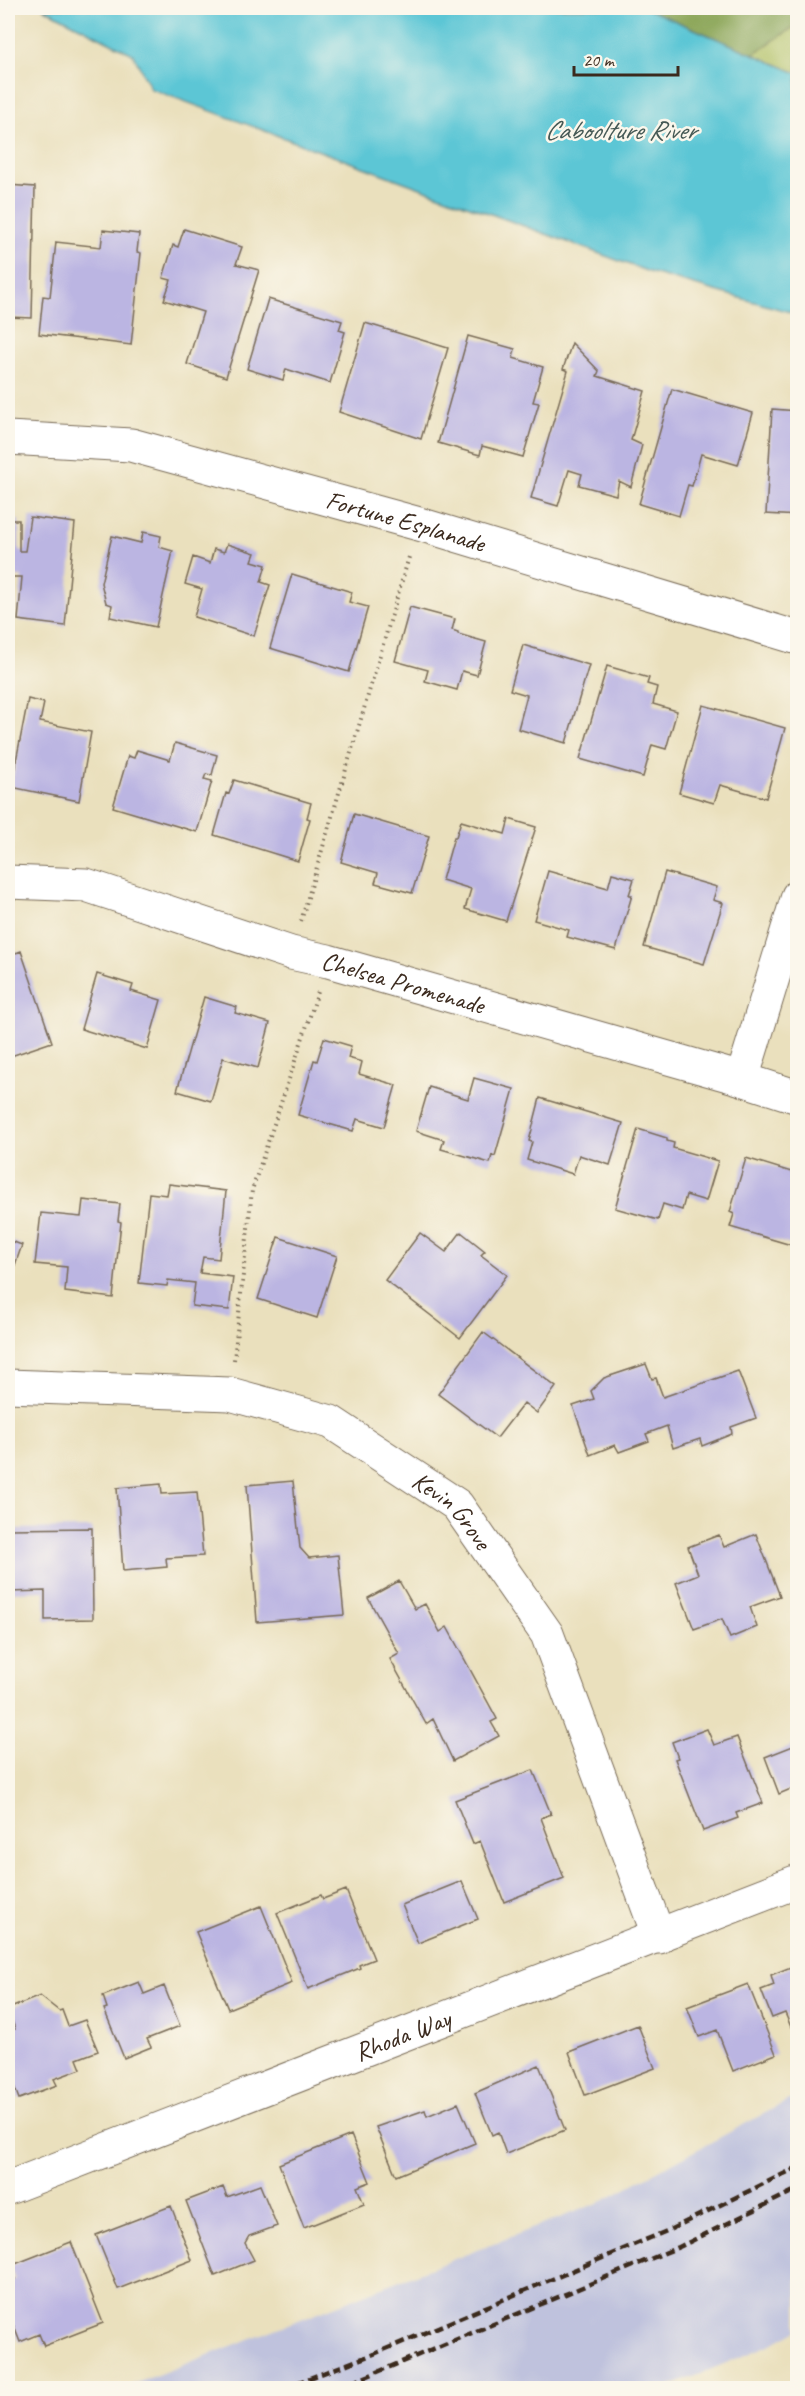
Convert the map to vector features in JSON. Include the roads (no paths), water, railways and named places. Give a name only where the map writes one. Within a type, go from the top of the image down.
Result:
[{"type":"street","name":"Fortune Esplanade","points":[[8,438],[131,445],[419,524],[798,638]]},
{"type":"street","name":"Chelsea Promenade","points":[[8,882],[86,885],[291,953],[328,961],[798,1097]]},
{"type":"street","points":[[742,1079],[798,896]]},
{"type":"street","name":"Kevin Grove","points":[[8,1386],[230,1394],[331,1422],[456,1505],[547,1634],[659,1937]]},
{"type":"street","name":"Rhoda Way","points":[[8,2188],[659,1937],[798,1881]]},
{"type":"water","name":"Caboolture River","points":[[43,8],[645,8],[797,73],[797,314],[652,273],[151,89],[133,54]]},
{"type":"railway","points":[[283,2388],[374,2354],[669,2230],[798,2167]]},
{"type":"railway","points":[[339,2388],[679,2247],[798,2189]]}]
